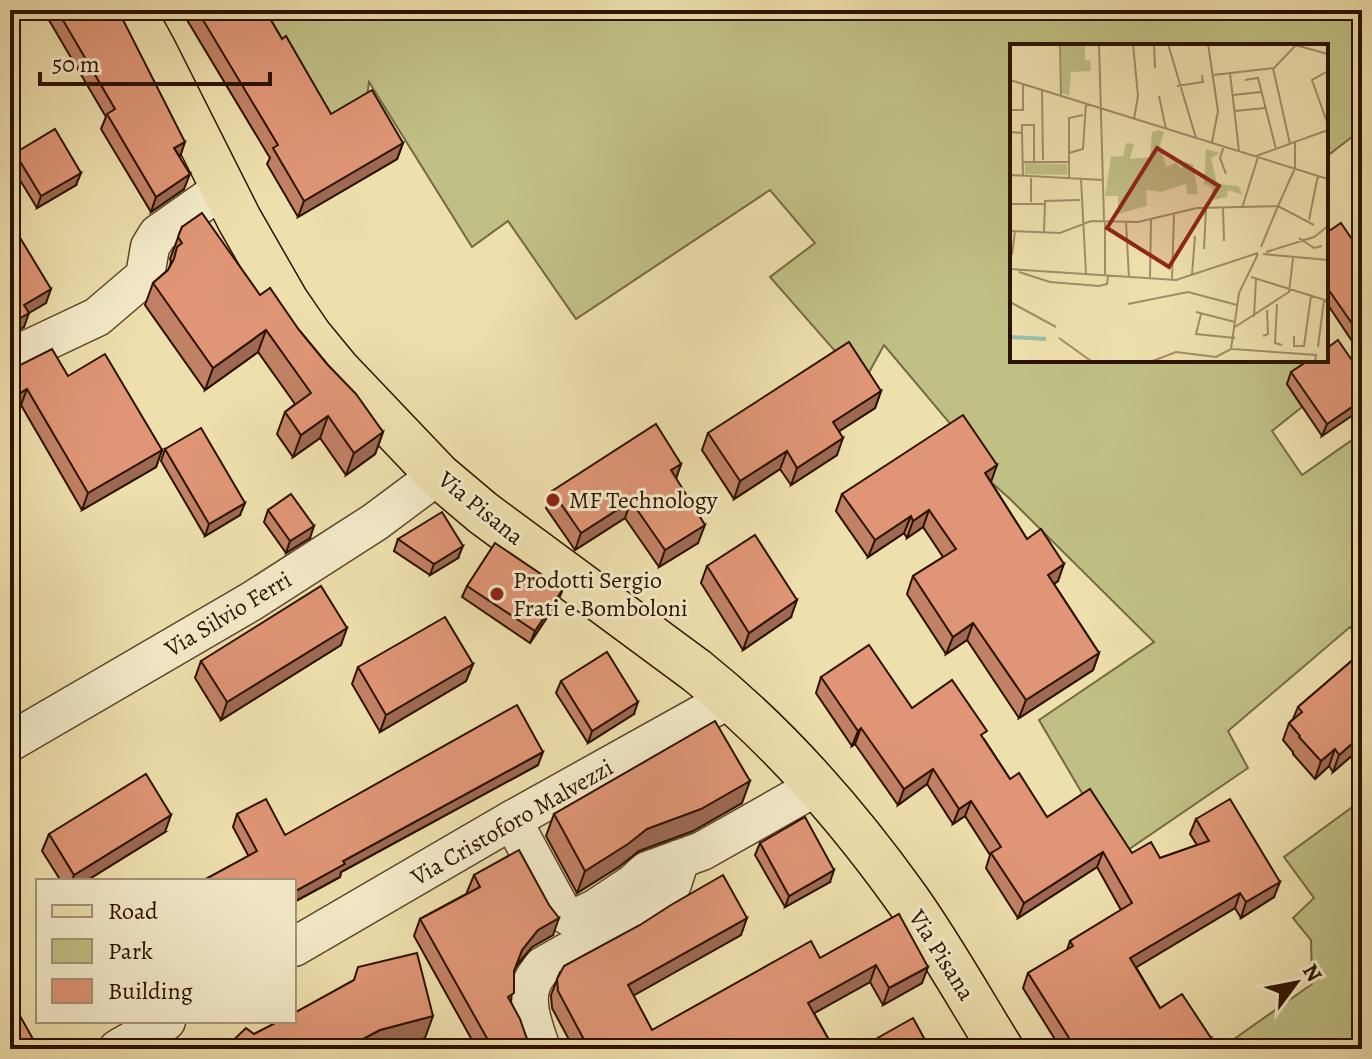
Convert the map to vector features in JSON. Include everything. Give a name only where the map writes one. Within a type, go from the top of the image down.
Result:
[{"type":"main road","name":"Via Pisana","points":[[132,10],[222,189],[286,301],[338,370],[438,475],[483,513],[731,698],[778,743],[856,832],[907,899],[1001,1049]]},
{"type":"street","points":[[10,360],[97,317],[145,276],[150,247],[158,234],[222,189]]},
{"type":"street","name":"Via Silvio Ferri","points":[[10,742],[252,601],[375,522],[438,475]]},
{"type":"street","name":"Via Cristoforo Malvezzi","points":[[296,946],[512,820],[731,698]]},
{"type":"street","points":[[512,820],[562,912],[574,919],[595,909],[647,871],[702,851],[817,786]]},
{"type":"street","points":[[541,1049],[528,995],[532,982],[543,966],[648,907],[672,884],[680,859]]},
{"type":"street","points":[[118,1049],[163,1023]]},
{"type":"green space","points":[[279,10],[1362,10],[1362,129],[1328,155],[1328,44],[1010,44],[1010,362],[1319,362],[1287,384],[1302,407],[1272,431],[1302,475],[1362,433],[1362,639],[1350,627],[1228,731],[1248,768],[1119,856],[1039,720],[1154,642],[991,482],[953,427],[884,345],[861,387],[843,360],[770,277],[815,243],[770,190],[576,319],[508,221],[472,247],[369,82],[366,106],[330,127],[251,27]]},
{"type":"green space","points":[[1362,800],[1362,1049],[1220,1049],[1312,984],[1311,940],[1293,918],[1314,898],[1284,857]]},
{"type":"building","points":[[57,10],[118,10],[185,142],[174,148],[190,174],[156,197],[107,114],[115,109]]},
{"type":"building","points":[[197,10],[265,10],[282,39],[286,36],[331,114],[372,90],[403,143],[304,201],[273,148],[278,145]]},
{"type":"building","points":[[55,129],[81,173],[41,196],[15,153]]},
{"type":"building","points":[[202,213],[260,295],[270,288],[299,330],[356,394],[383,432],[354,453],[328,416],[301,435],[285,412],[311,393],[266,330],[213,368],[153,283],[168,270],[174,259],[177,247],[182,243],[178,237],[182,227]]},
{"type":"building","points":[[1341,223],[1362,254],[1360,335],[1328,289],[1328,232]]},
{"type":"building","points":[[19,236],[51,289],[24,305],[29,313],[10,324],[10,241]]},
{"type":"building","points":[[1338,340],[1362,375],[1362,400],[1327,424],[1291,372],[1306,362],[1328,362],[1328,348]]},
{"type":"building","points":[[849,342],[881,391],[833,422],[843,438],[797,468],[787,451],[740,481],[708,433]]},
{"type":"building","points":[[52,349],[68,376],[105,354],[162,450],[88,493],[27,389],[17,395],[10,384],[10,370]]},
{"type":"building","points":[[963,415],[997,465],[985,473],[1027,539],[1041,529],[1064,564],[1048,575],[1099,653],[1026,700],[973,623],[953,637],[913,576],[956,549],[929,510],[913,521],[911,516],[875,540],[842,494]]},
{"type":"building","points":[[656,424],[681,464],[671,470],[705,525],[665,550],[631,501],[581,533],[552,491]]},
{"type":"building","points":[[201,428],[245,503],[209,524],[165,449]]},
{"type":"building","points":[[291,494],[314,526],[290,541],[268,510]]},
{"type":"building","points":[[442,512],[463,546],[434,564],[398,539]]},
{"type":"building","points":[[755,535],[797,600],[749,633],[707,566]]},
{"type":"building","points":[[495,543],[563,589],[535,631],[467,586]]},
{"type":"building","points":[[321,586],[347,628],[227,702],[201,661]]},
{"type":"building","points":[[445,617],[473,664],[386,715],[358,667]]},
{"type":"building","points":[[869,645],[912,708],[952,680],[987,731],[981,735],[1010,779],[1019,773],[1047,817],[1090,789],[1132,853],[1151,842],[1160,858],[1209,841],[1196,819],[1230,799],[1280,882],[1246,902],[1240,893],[1130,958],[1160,1008],[1182,994],[1211,1038],[1193,1049],[1076,1049],[1028,973],[1073,946],[1070,941],[1132,903],[1103,852],[1024,903],[991,853],[1001,847],[971,801],[959,809],[933,769],[904,789],[861,728],[858,731],[821,677]]},
{"type":"building","points":[[607,652],[638,702],[592,731],[561,681]]},
{"type":"building","points":[[1362,652],[1362,735],[1339,755],[1335,749],[1321,761],[1289,723],[1302,712],[1298,707]]},
{"type":"building","points":[[517,705],[543,752],[343,861],[345,864],[296,891],[296,879],[206,879],[257,851],[237,814],[266,799],[285,835]]},
{"type":"building","points":[[715,721],[750,781],[701,809],[647,829],[585,871],[554,814]]},
{"type":"building","points":[[146,774],[171,815],[74,875],[49,834]]},
{"type":"building","points":[[805,817],[834,870],[789,896],[760,843]]},
{"type":"building","points":[[519,850],[559,918],[538,930],[522,950],[514,971],[514,993],[508,997],[534,1049],[493,1049],[420,919],[480,887],[474,875]]},
{"type":"building","points":[[723,875],[747,918],[628,985],[652,1030],[811,941],[820,958],[899,914],[928,967],[889,988],[876,965],[808,1003],[834,1049],[589,1049],[558,991],[557,979],[564,966]]},
{"type":"building","points":[[417,953],[433,1016],[380,1030],[344,1049],[224,1049],[246,1028],[254,1034],[275,1023],[296,1023],[296,1012],[354,980],[358,967]]},
{"type":"building","points":[[10,998],[38,1048],[10,1049]]},
{"type":"building","points":[[913,1018],[930,1049],[858,1049]]},
{"type":"place","name":"MF Technology","points":[[553,500]]},
{"type":"place","name":"Prodotti Sergio Frati e Bomboloni","points":[[497,594]]}]
